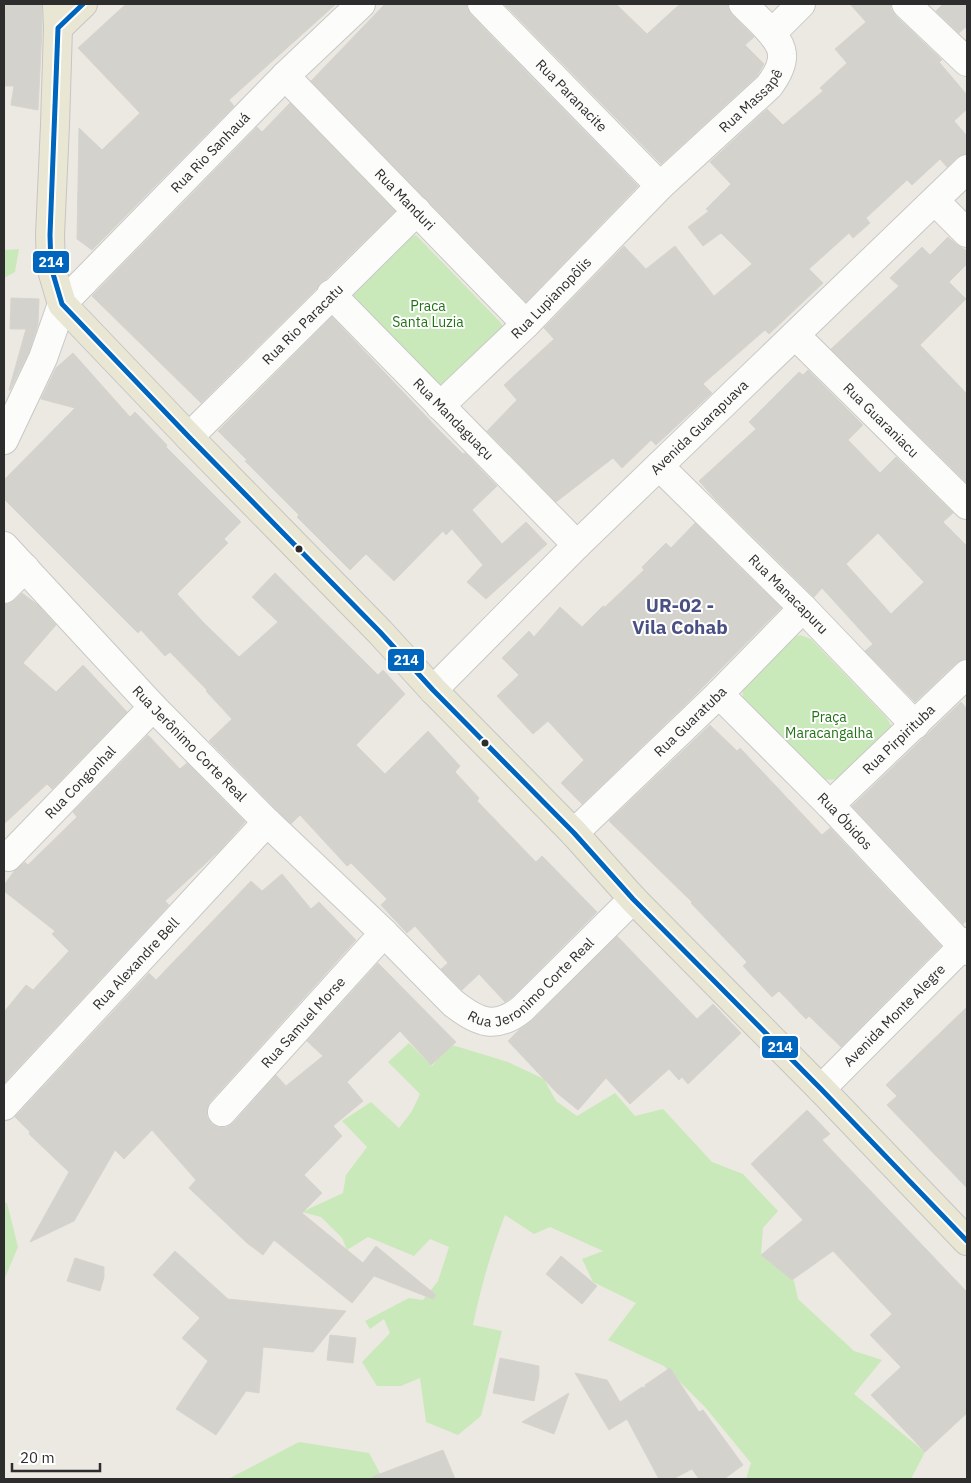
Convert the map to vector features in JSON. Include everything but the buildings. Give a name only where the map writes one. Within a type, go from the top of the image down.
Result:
[{"type":"main road","points":[[83,4],[58,16],[50,235],[51,267],[62,304],[380,632],[433,690],[574,833],[634,899],[821,1088],[967,1241]]},
{"type":"street","name":"Rua Rio Sanhauá","points":[[62,304],[285,76],[361,4]]},
{"type":"street","name":"Rua Paranacite","points":[[482,4],[660,186]]},
{"type":"street","points":[[743,4],[772,33],[801,4]]},
{"type":"street","points":[[906,4],[967,62]]},
{"type":"street","name":"Rua Massapê","points":[[660,186],[769,86],[778,70],[782,57],[780,46],[772,33]]},
{"type":"street","name":"Rua Manduri","points":[[285,76],[526,324]]},
{"type":"street","name":"Avenida Guarapuava","points":[[433,690],[576,545],[967,169]]},
{"type":"street","name":"Rua Lupianopôlis","points":[[440,406],[526,324],[660,186]]},
{"type":"street","points":[[935,201],[967,233]]},
{"type":"street","name":"Rua Rio Paracatu","points":[[189,437],[416,211]]},
{"type":"street","name":"Rua Mandaguaçu","points":[[331,294],[576,545]]},
{"type":"street","points":[[4,440],[43,358],[62,304]]},
{"type":"street","name":"Rua Guaraniacu","points":[[795,335],[967,505]]},
{"type":"street","name":"Rua Manacapuru","points":[[658,466],[803,608],[915,725]]},
{"type":"street","name":"Rua Jerônimo Corte Real","points":[[4,546],[153,707],[267,822],[384,933]]},
{"type":"street","points":[[4,589],[25,568]]},
{"type":"street","name":"Rua Guaratuba","points":[[574,833],[719,694],[803,608]]},
{"type":"street","name":"Rua Pirpirituba","points":[[830,805],[967,674]]},
{"type":"street","name":"Rua Óbidos","points":[[719,694],[830,805],[966,946]]},
{"type":"street","name":"Rua Congonhal","points":[[8,858],[153,707]]},
{"type":"street","name":"Rua Alexandre Bell","points":[[4,1106],[267,822]]},
{"type":"street","name":"Rua Jeronimo Corte Real","points":[[384,933],[453,1003],[475,1018],[493,1023],[512,1018],[634,899]]},
{"type":"street","name":"Rua Samuel Morse","points":[[222,1112],[384,933]]},
{"type":"street","name":"Avenida Monte Alegre","points":[[821,1088],[966,946]]},
{"type":"green space","name":"Praca Santa Luzia","points":[[416,235],[501,323],[505,330],[443,391],[352,300],[352,292],[407,239]]},
{"type":"green space","points":[[19,249],[15,272],[4,278],[4,250]]},
{"type":"green space","name":"Praça Maracangalha","points":[[800,635],[811,639],[886,717],[891,725],[891,731],[840,779],[825,780],[814,777],[743,699],[742,688],[788,640]]},
{"type":"green space","points":[[409,1043],[432,1066],[449,1044],[508,1062],[544,1079],[556,1101],[577,1116],[615,1093],[635,1116],[663,1109],[712,1162],[743,1174],[778,1211],[763,1228],[761,1255],[794,1281],[798,1299],[854,1351],[882,1360],[854,1394],[925,1452],[911,1479],[746,1479],[751,1463],[705,1407],[664,1366],[608,1340],[636,1303],[593,1282],[582,1259],[603,1251],[550,1227],[534,1234],[505,1215],[487,1269],[473,1325],[502,1331],[481,1416],[458,1435],[426,1422],[420,1378],[401,1386],[377,1386],[362,1362],[390,1333],[384,1319],[370,1329],[365,1321],[409,1298],[423,1300],[438,1281],[449,1247],[430,1239],[414,1256],[368,1237],[347,1250],[342,1238],[321,1217],[302,1212],[343,1193],[346,1175],[367,1147],[342,1121],[371,1102],[399,1128],[412,1111],[420,1094],[388,1062]]},
{"type":"green space","points":[[4,1202],[7,1203],[18,1247],[4,1280]]},
{"type":"green space","points":[[299,1442],[369,1453],[383,1479],[228,1479]]},
{"type":"transit line","name":"214","points":[[83,4],[58,28],[50,235],[51,267],[62,304],[380,632],[433,690],[574,833],[633,899],[821,1089],[967,1241]]},
{"type":"district","name":"UR-02 - Vila Cohab","points":[[680,616]]}]
